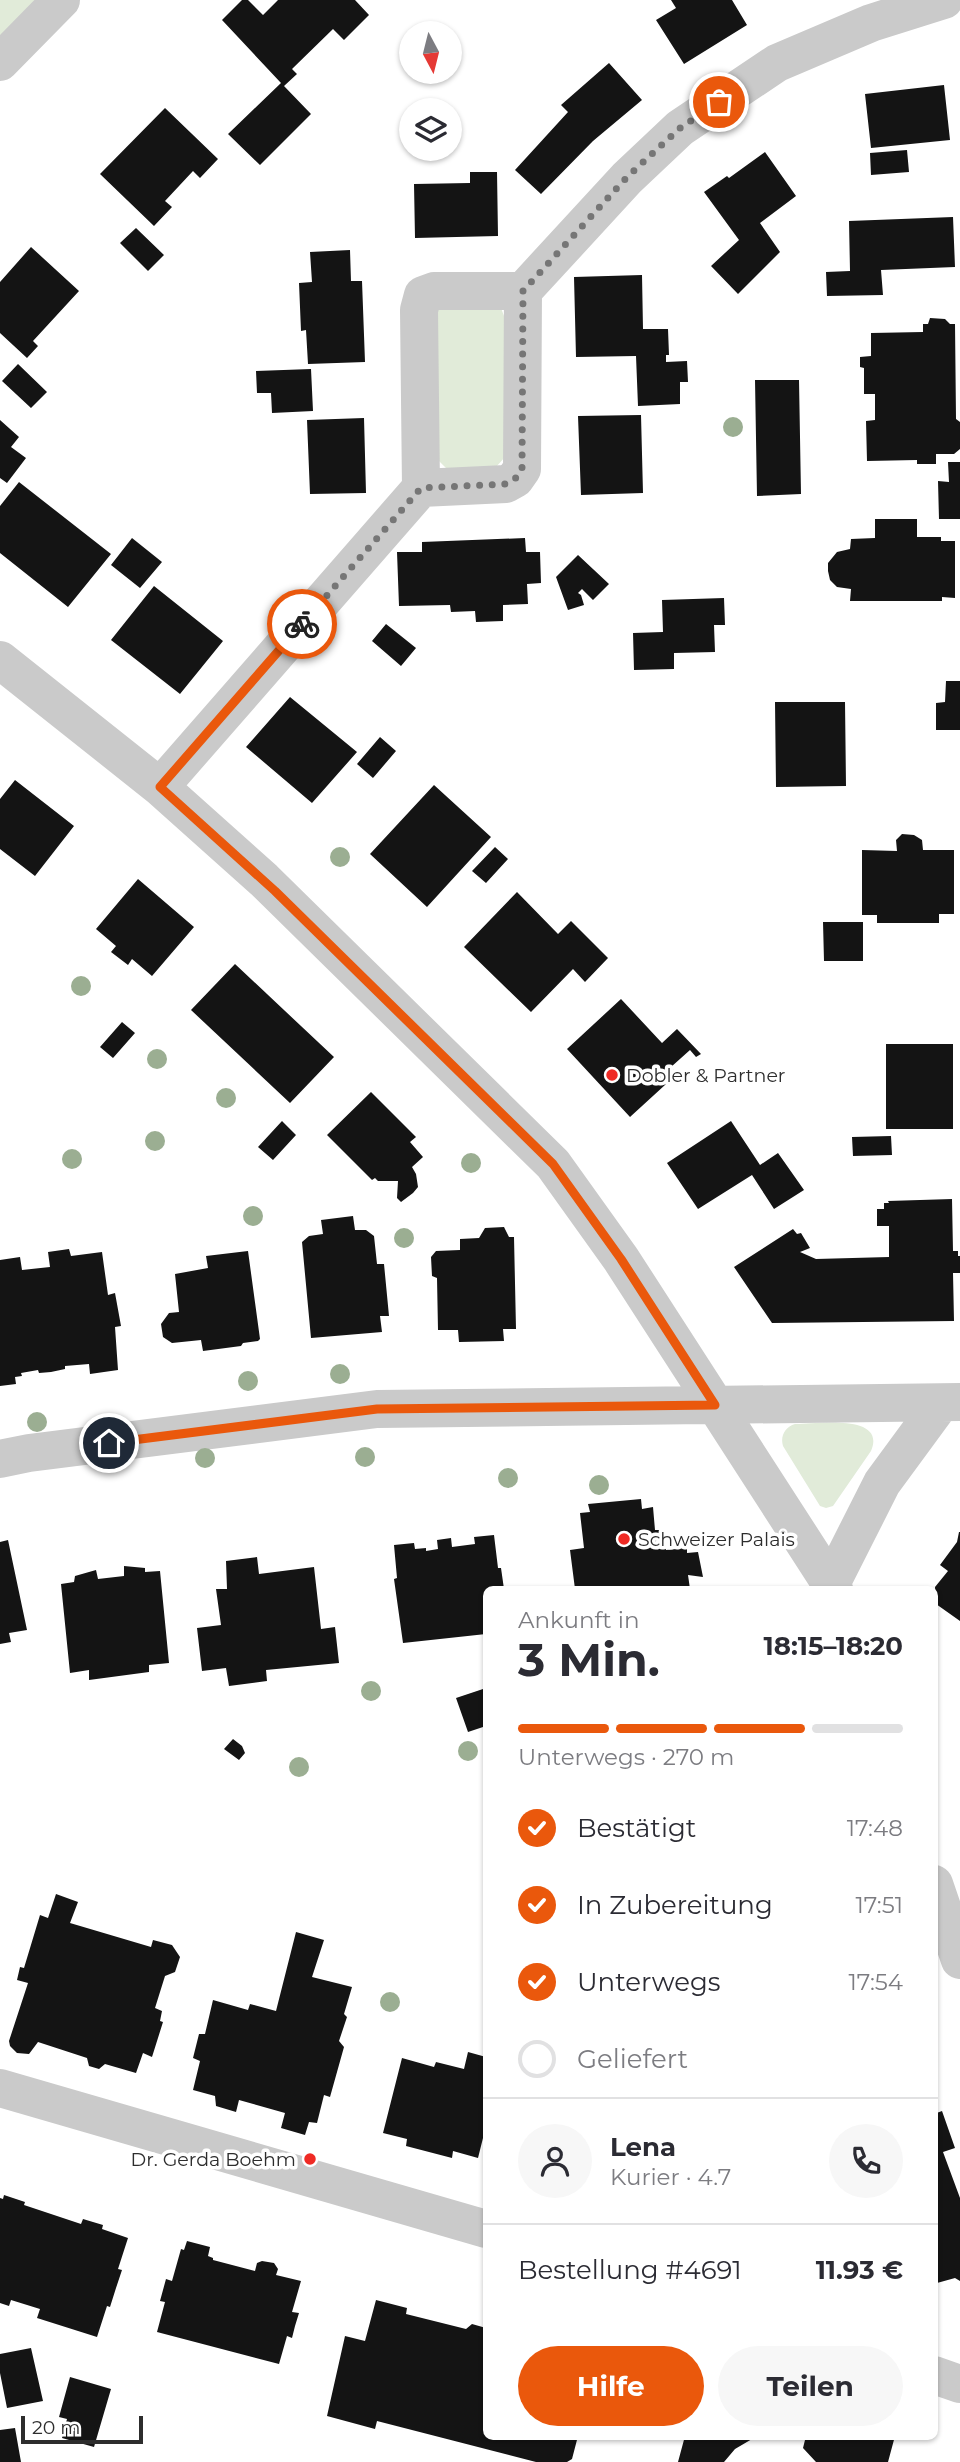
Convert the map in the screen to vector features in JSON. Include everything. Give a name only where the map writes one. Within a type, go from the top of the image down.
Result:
[{"type":"street","points":[[0,62],[61,0]]},
{"type":"street","points":[[421,488],[506,484],[515,479],[522,469],[523,291],[627,177],[680,128],[778,63],[871,23],[944,0]]},
{"type":"street","points":[[160,787],[421,488],[419,310],[423,295],[434,291],[523,291]]},
{"type":"street","points":[[0,660],[160,787],[270,886],[553,1164],[621,1259],[833,1586]]},
{"type":"street","points":[[0,1459],[29,1453],[377,1409],[950,1403]]},
{"type":"street","points":[[833,1586],[882,1483],[950,1403]]},
{"type":"street","points":[[938,1896],[960,1960]]},
{"type":"street","points":[[0,2088],[483,2228]]},
{"type":"street","points":[[938,2376],[960,2384]]},
{"type":"green space","points":[[0,0],[39,0],[0,41]]},
{"type":"green space","points":[[439,308],[501,308],[504,316],[505,457],[496,467],[447,469],[436,458],[433,321]]},
{"type":"green space","points":[[847,1423],[869,1431],[873,1439],[871,1451],[833,1506],[820,1506],[783,1446],[784,1432],[795,1424]]},
{"type":"building","points":[[242,0],[248,0],[263,15],[278,0],[355,0],[369,15],[344,40],[333,29],[292,69],[297,74],[284,86],[311,114],[260,165],[228,134],[281,83],[222,20]]},
{"type":"building","points":[[671,0],[732,0],[747,25],[684,64],[656,20],[676,8]]},
{"type":"building","points":[[609,63],[642,100],[593,141],[541,194],[515,170],[568,112],[561,105]]},
{"type":"building","points":[[944,85],[950,140],[871,148],[865,94]]},
{"type":"building","points":[[165,108],[218,159],[200,178],[193,171],[165,201],[172,207],[154,226],[100,174]]},
{"type":"building","points":[[907,150],[909,172],[871,175],[870,153]]},
{"type":"building","points":[[765,152],[796,196],[760,223],[780,252],[738,294],[711,266],[739,240],[704,192]]},
{"type":"building","points":[[470,172],[497,172],[498,236],[415,238],[414,184],[470,183]]},
{"type":"building","points":[[953,217],[955,267],[881,270],[883,295],[827,296],[826,272],[850,271],[849,221]]},
{"type":"building","points":[[136,228],[164,255],[148,271],[120,243]]},
{"type":"building","points":[[31,247],[79,291],[33,341],[38,346],[27,358],[0,333],[0,282]]},
{"type":"building","points":[[350,250],[351,281],[362,281],[365,362],[308,364],[306,330],[301,331],[299,283],[312,282],[310,252]]},
{"type":"building","points":[[642,275],[643,329],[668,329],[669,355],[666,355],[666,362],[687,361],[688,382],[680,382],[680,404],[638,406],[636,356],[576,357],[574,277]]},
{"type":"building","points":[[930,318],[945,319],[950,324],[955,324],[956,419],[960,422],[960,449],[954,454],[936,454],[936,464],[917,464],[917,460],[867,461],[866,421],[875,420],[875,394],[864,394],[864,368],[860,367],[860,357],[871,356],[871,333],[923,332],[923,324],[928,324]]},
{"type":"building","points":[[18,364],[47,392],[31,408],[2,381]]},
{"type":"building","points":[[311,369],[313,411],[272,413],[271,393],[257,393],[256,371]]},
{"type":"building","points":[[755,380],[799,380],[801,494],[757,496]]},
{"type":"building","points":[[641,415],[643,493],[581,495],[578,416]]},
{"type":"building","points":[[364,418],[366,493],[310,494],[307,420]]},
{"type":"building","points":[[0,420],[19,437],[11,447],[26,458],[7,483],[0,478]]},
{"type":"building","points":[[948,462],[960,462],[960,519],[939,519],[938,481],[949,482]]},
{"type":"building","points":[[19,482],[111,554],[68,607],[0,553],[0,506]]},
{"type":"building","points":[[875,519],[917,519],[917,537],[941,537],[941,541],[955,541],[955,598],[942,597],[942,601],[850,601],[851,589],[837,587],[830,580],[828,563],[837,552],[850,549],[851,539],[875,538]]},
{"type":"building","points":[[132,538],[162,562],[140,588],[111,565]]},
{"type":"building","points":[[525,538],[526,552],[540,552],[541,583],[527,584],[528,604],[503,605],[503,621],[476,622],[475,611],[451,612],[450,605],[399,606],[397,552],[422,552],[422,542]]},
{"type":"building","points":[[578,555],[609,584],[593,600],[582,589],[578,593],[584,605],[568,610],[556,577]]},
{"type":"building","points":[[154,586],[223,641],[180,694],[111,640]]},
{"type":"building","points":[[724,598],[725,625],[714,625],[715,652],[674,653],[674,669],[634,670],[633,633],[663,632],[662,600]]},
{"type":"building","points":[[386,624],[416,648],[401,666],[372,641]]},
{"type":"building","points":[[946,681],[960,681],[960,730],[936,730],[936,703],[945,702]]},
{"type":"building","points":[[290,697],[357,752],[312,803],[246,747]]},
{"type":"building","points":[[775,702],[845,702],[846,786],[776,787]]},
{"type":"building","points":[[380,737],[396,751],[373,778],[357,764]]},
{"type":"building","points":[[15,780],[74,826],[35,876],[0,849],[0,799]]},
{"type":"building","points":[[434,785],[491,837],[427,907],[370,854]]},
{"type":"building","points":[[902,834],[914,835],[922,840],[923,850],[954,850],[954,914],[939,914],[939,923],[877,923],[877,915],[862,915],[862,850],[897,851],[896,840]]},
{"type":"building","points":[[495,847],[508,859],[486,883],[472,871]]},
{"type":"building","points":[[138,879],[194,927],[152,976],[132,959],[128,965],[111,952],[116,946],[96,929]]},
{"type":"building","points":[[517,892],[558,934],[571,921],[608,958],[585,982],[573,969],[531,1012],[464,947]]},
{"type":"building","points":[[823,922],[863,922],[863,961],[824,961]]},
{"type":"building","points":[[235,964],[334,1057],[290,1103],[191,1010]]},
{"type":"building","points":[[621,999],[662,1043],[677,1029],[701,1054],[696,1057],[690,1050],[671,1067],[677,1074],[630,1117],[567,1049]]},
{"type":"building","points":[[122,1022],[135,1033],[113,1058],[100,1047]]},
{"type":"building","points":[[886,1044],[953,1044],[953,1129],[886,1129]]},
{"type":"building","points":[[371,1092],[416,1137],[410,1142],[423,1157],[412,1167],[418,1187],[401,1202],[397,1198],[398,1181],[378,1181],[375,1178],[372,1180],[327,1135]]},
{"type":"building","points":[[282,1121],[296,1135],[273,1160],[258,1147]]},
{"type":"building","points":[[731,1121],[760,1165],[778,1153],[804,1190],[774,1209],[752,1175],[698,1209],[667,1163]]},
{"type":"building","points":[[891,1136],[892,1155],[853,1156],[852,1137]]},
{"type":"building","points":[[952,1199],[953,1251],[958,1251],[960,1256],[960,1273],[953,1273],[954,1321],[772,1323],[734,1267],[793,1229],[797,1234],[801,1233],[810,1248],[800,1252],[816,1259],[889,1257],[889,1226],[877,1226],[877,1209],[884,1209],[884,1203],[889,1203],[888,1201]]},
{"type":"building","points":[[353,1216],[355,1230],[366,1230],[374,1236],[377,1264],[384,1264],[389,1316],[380,1316],[382,1332],[311,1338],[302,1242],[309,1236],[323,1234],[321,1220]]},
{"type":"building","points":[[504,1227],[509,1237],[514,1237],[516,1329],[503,1329],[504,1341],[459,1342],[458,1330],[438,1330],[437,1278],[432,1276],[431,1257],[436,1251],[460,1250],[460,1239],[479,1238],[485,1228]]},
{"type":"building","points":[[69,1249],[71,1256],[102,1252],[108,1295],[115,1293],[121,1326],[115,1327],[118,1370],[90,1374],[89,1364],[65,1366],[65,1369],[51,1372],[39,1373],[38,1370],[21,1373],[22,1376],[15,1377],[16,1384],[0,1386],[0,1260],[20,1257],[22,1270],[50,1267],[48,1252]]},
{"type":"building","points":[[248,1251],[260,1339],[243,1343],[241,1346],[203,1351],[201,1340],[172,1343],[163,1337],[161,1324],[169,1313],[179,1312],[175,1274],[208,1268],[206,1256]]},
{"type":"building","name":"Schweizer Palais","points":[[641,1499],[642,1509],[653,1507],[655,1530],[664,1530],[666,1550],[687,1548],[687,1553],[698,1552],[703,1577],[688,1575],[690,1586],[575,1586],[570,1550],[584,1548],[580,1513],[590,1512],[588,1504]]},
{"type":"building","points":[[960,1532],[960,1621],[938,1605],[938,1586],[936,1586],[948,1571],[940,1565],[957,1542]]},
{"type":"building","points":[[494,1535],[498,1568],[501,1568],[504,1586],[483,1586],[483,1634],[403,1643],[394,1579],[397,1578],[394,1545],[414,1543],[415,1549],[426,1548],[426,1551],[438,1549],[437,1540],[451,1538],[452,1547],[475,1544],[474,1537]]},
{"type":"building","points":[[8,1540],[27,1630],[9,1633],[11,1642],[0,1644],[0,1542]]},
{"type":"building","points":[[257,1557],[259,1574],[314,1567],[321,1629],[335,1627],[339,1663],[266,1670],[267,1681],[229,1686],[226,1668],[202,1671],[197,1628],[221,1625],[216,1589],[227,1589],[226,1561]]},
{"type":"building","points":[[124,1566],[145,1568],[145,1572],[160,1571],[169,1663],[149,1665],[149,1672],[89,1680],[89,1670],[70,1673],[61,1584],[74,1582],[75,1576],[96,1570],[98,1579],[124,1576]]},
{"type":"building","points":[[483,1689],[483,1727],[468,1732],[456,1698]]},
{"type":"building","points":[[233,1739],[242,1746],[245,1753],[239,1760],[224,1749]]},
{"type":"building","points":[[56,1894],[78,1902],[70,1923],[151,1947],[153,1940],[172,1945],[180,1957],[175,1972],[165,1976],[155,2008],[162,2011],[160,2021],[163,2022],[152,2057],[143,2053],[136,2073],[105,2064],[99,2069],[89,2066],[87,2058],[38,2042],[29,2054],[17,2053],[10,2046],[9,2041],[28,1983],[17,1980],[20,1967],[24,1968],[40,1915],[48,1918]]},
{"type":"building","points":[[296,1932],[324,1940],[312,1977],[352,1987],[344,2014],[347,2017],[339,2041],[344,2047],[330,2097],[324,2095],[317,2123],[309,2122],[305,2135],[281,2128],[285,2113],[239,2100],[236,2112],[216,2106],[215,2096],[193,2090],[200,2061],[193,2058],[199,2034],[205,2034],[213,2000],[248,2010],[250,2004],[276,2011]]},
{"type":"building","points":[[468,2052],[483,2056],[483,2138],[478,2158],[453,2151],[452,2158],[406,2146],[407,2139],[383,2133],[402,2058],[434,2067],[436,2062],[464,2069]]},
{"type":"building","points":[[942,2111],[955,2148],[943,2152],[960,2198],[960,2281],[955,2278],[938,2283],[938,2112]]},
{"type":"building","points":[[4,2195],[25,2202],[24,2205],[81,2224],[83,2219],[103,2225],[102,2229],[128,2238],[118,2269],[122,2270],[97,2337],[37,2318],[40,2309],[11,2300],[9,2306],[0,2303],[0,2198],[3,2199]]},
{"type":"building","points":[[187,2241],[210,2247],[208,2256],[213,2260],[255,2271],[257,2263],[274,2263],[278,2269],[276,2275],[301,2281],[292,2312],[299,2313],[292,2338],[287,2336],[279,2364],[157,2332],[165,2302],[160,2301],[166,2279],[172,2281],[181,2249],[184,2250]]},
{"type":"building","points":[[376,2300],[407,2308],[406,2314],[466,2329],[472,2324],[483,2327],[483,2440],[577,2440],[572,2459],[567,2462],[536,2462],[377,2421],[375,2429],[327,2416],[345,2336],[365,2341]]},
{"type":"building","points":[[31,2348],[43,2401],[7,2408],[0,2373],[0,2354]]},
{"type":"building","points":[[70,2377],[111,2389],[94,2447],[62,2438],[67,2419],[59,2417]]},
{"type":"building","points":[[15,2428],[21,2462],[0,2462],[0,2430]]},
{"type":"building","points":[[684,2440],[750,2440],[735,2449],[724,2462],[678,2462]]},
{"type":"building","points":[[805,2440],[894,2440],[888,2462],[816,2462],[803,2448]]},
{"type":"way so far","points":[[302,624],[421,488],[506,484],[515,479],[522,469],[523,291],[627,177],[680,128],[719,102]]},
{"type":"place","name":"Dobler & Partner","points":[[612,1075]]},
{"type":"place","name":"Schweizer Palais","points":[[624,1539]]},
{"type":"place","name":"Dr. Gerda Boehm","points":[[310,2159]]},
{"type":"route","points":[[109,1443],[377,1409],[715,1405],[621,1259],[553,1164],[275,891],[160,787],[302,624]]}]
